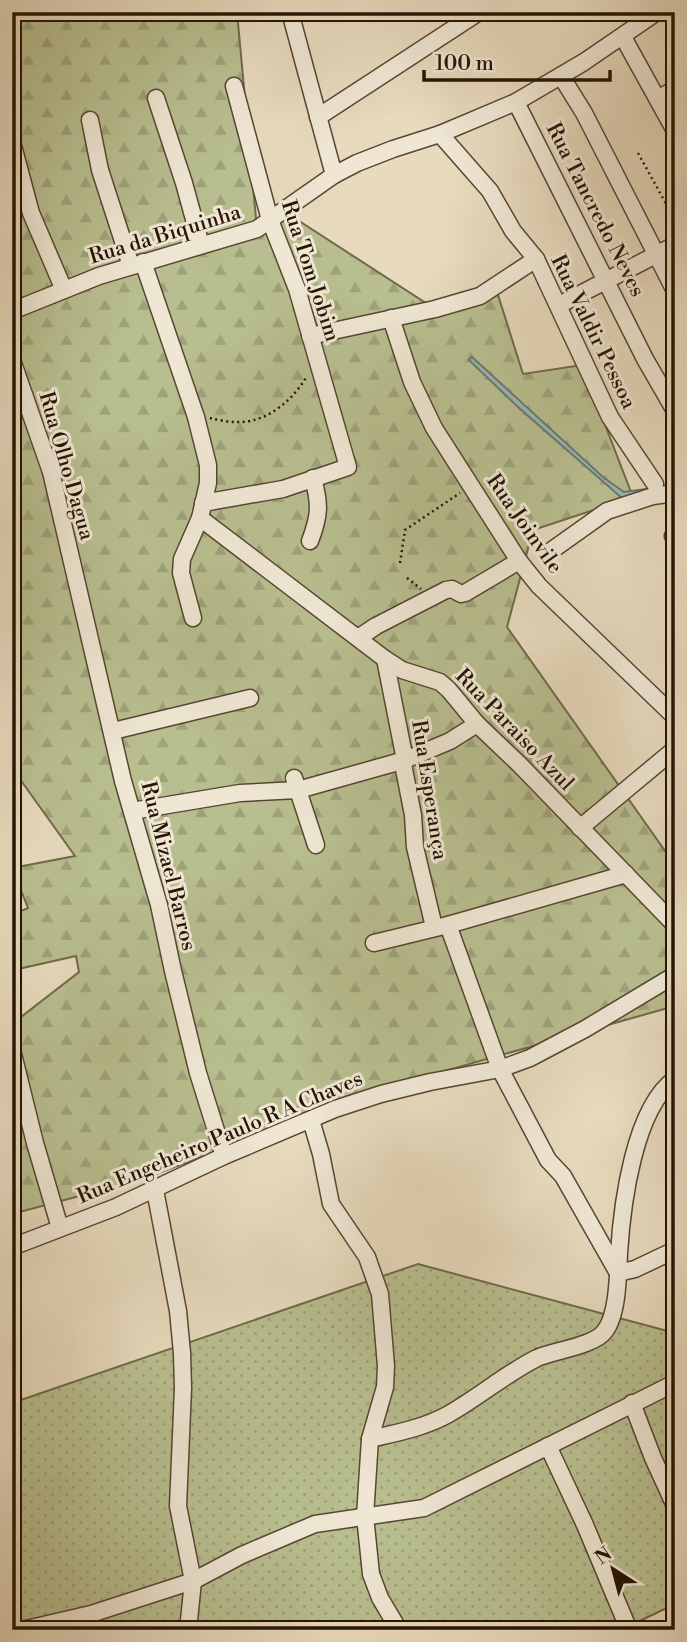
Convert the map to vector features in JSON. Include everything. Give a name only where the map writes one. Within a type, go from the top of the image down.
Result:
[{"type":"street","points":[[290,12],[334,175]]},
{"type":"street","points":[[318,117],[479,12]]},
{"type":"street","name":"Rua da Biquinha","points":[[12,311],[137,264],[244,234],[270,220],[334,175],[372,156],[440,134],[516,102],[623,37],[657,12]]},
{"type":"street","points":[[623,37],[675,131]]},
{"type":"street","points":[[561,76],[590,124],[675,291]]},
{"type":"street","name":"Rua Tom Jobim","points":[[234,86],[270,220],[289,265],[348,467],[313,478]]},
{"type":"street","points":[[658,99],[675,89]]},
{"type":"street","points":[[156,98],[201,245]]},
{"type":"street","name":"Rua Tancredo Neves","points":[[516,102],[645,359],[675,411]]},
{"type":"street","points":[[90,120],[100,170],[196,417],[208,466],[208,483],[202,511],[182,559],[181,573],[193,618]]},
{"type":"street","name":"Rua Valdir Pessoa","points":[[440,134],[489,191],[513,231],[536,260],[610,417],[655,484]]},
{"type":"street","points":[[12,142],[31,213],[64,290]]},
{"type":"street","points":[[559,305],[675,245]]},
{"type":"street","points":[[310,336],[480,296],[536,260]]},
{"type":"street","name":"Rua Joinvile","points":[[391,318],[423,407],[445,448],[472,485],[519,561],[539,586],[675,717]]},
{"type":"street","name":"Rua Olho Dagua","points":[[12,360],[51,472],[64,521],[76,585]]},
{"type":"street","points":[[202,511],[313,478],[319,511],[310,541]]},
{"type":"street","points":[[548,553],[607,511],[653,496],[675,494]]},
{"type":"street","name":"Rua Paraiso Azul","points":[[202,511],[385,659],[402,670],[440,682],[477,724],[675,925]]},
{"type":"street","points":[[359,638],[376,626],[446,590],[465,593],[519,561]]},
{"type":"street","name":"Rua Mizael Barros","points":[[76,585],[132,811],[159,905],[198,1073],[224,1156]]},
{"type":"street","name":"Rua Esperança","points":[[385,659],[405,760],[403,764],[413,815],[415,847],[441,926],[500,1069],[535,1138],[548,1160],[563,1176],[618,1273]]},
{"type":"street","points":[[113,731],[250,698]]},
{"type":"street","points":[[132,811],[296,784],[405,760],[450,741],[477,724]]},
{"type":"street","points":[[580,828],[675,749]]},
{"type":"street","points":[[296,784],[316,845]]},
{"type":"street","points":[[374,943],[626,874]]},
{"type":"street","name":"Rua Engeheiro Paulo R A Chaves","points":[[12,1247],[155,1190],[224,1156],[381,1094],[500,1069],[550,1048],[675,975]]},
{"type":"street","points":[[12,1050],[60,1228]]},
{"type":"street","points":[[370,1439],[421,1427],[444,1416],[537,1358],[591,1341],[601,1336],[608,1328],[618,1273],[622,1206],[630,1173],[651,1108],[659,1093],[675,1079]]},
{"type":"street","points":[[311,1120],[331,1203],[367,1257],[380,1294],[386,1376],[370,1439],[365,1516],[371,1574],[380,1598],[399,1630]]},
{"type":"street","points":[[155,1190],[179,1322],[183,1388],[178,1506],[193,1581],[188,1630]]},
{"type":"street","points":[[618,1273],[635,1269],[675,1250]]},
{"type":"street","points":[[22,1630],[91,1614],[193,1581],[242,1555],[315,1524],[424,1508],[675,1383]]},
{"type":"street","points":[[632,1403],[675,1506]]},
{"type":"street","points":[[548,1446],[629,1630]]},
{"type":"path","points":[[638,153],[675,220]]},
{"type":"path","points":[[196,417],[240,423],[272,413],[297,393],[316,355]]},
{"type":"path","points":[[400,562],[405,530],[472,485]]},
{"type":"green space","points":[[12,12],[237,12],[257,229],[293,217],[435,309],[434,314],[498,295],[523,374],[582,365],[631,492],[612,504],[533,530],[507,627],[675,865],[675,1006],[381,1089],[140,1180],[12,1214],[12,1024],[79,972],[76,956],[18,969],[12,957],[12,915],[28,908],[12,868],[75,856],[12,768]]},
{"type":"green space","points":[[418,1264],[675,1333],[675,1604],[621,1630],[13,1630],[12,1403]]},
{"type":"water","points":[[472,357],[604,478],[624,492],[668,486],[675,482],[675,488],[623,499],[519,408],[469,360]]}]
